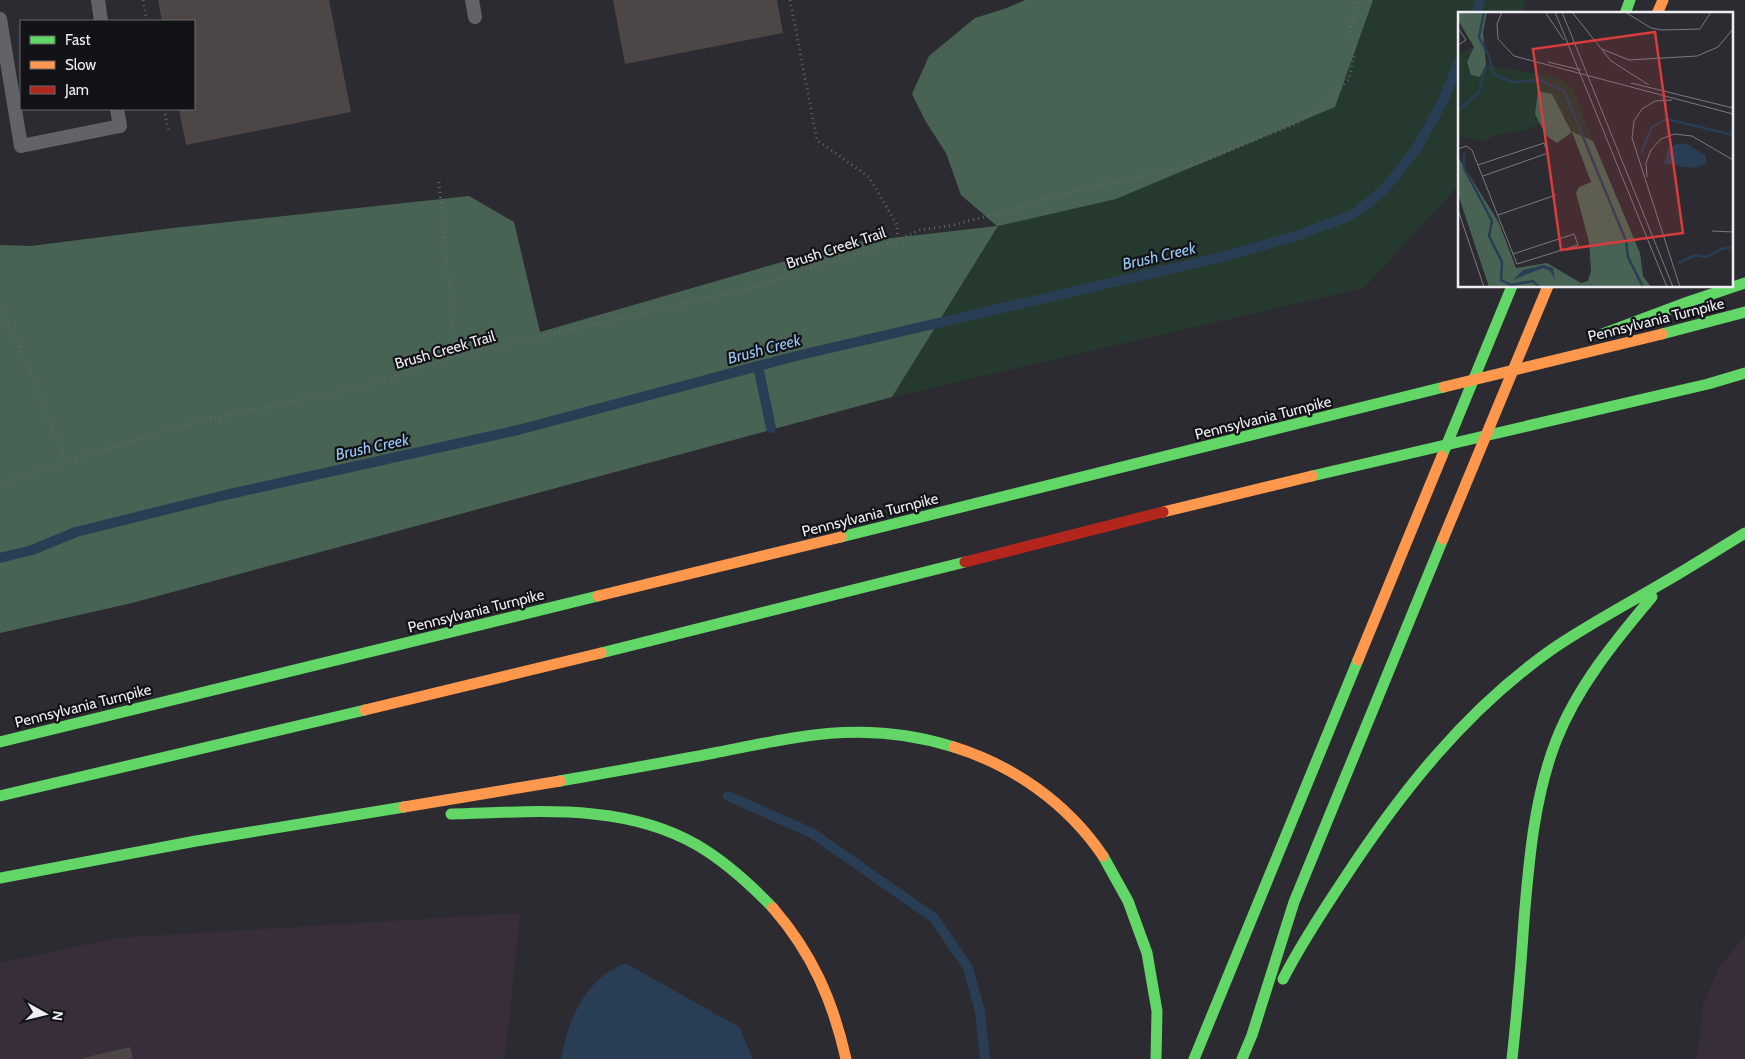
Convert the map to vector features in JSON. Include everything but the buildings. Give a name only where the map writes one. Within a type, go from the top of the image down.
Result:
[{"type":"highway","points":[[1626,12],[1630,0]]},
{"type":"highway","points":[[1659,12],[1663,0]]},
{"type":"highway","points":[[1492,375],[1688,302],[1745,284]]},
{"type":"highway","points":[[1194,1059],[1367,634],[1511,288]]},
{"type":"highway","points":[[1242,1059],[1252,1035],[1294,902],[1547,288]]},
{"type":"highway","name":"Pennsylvania Turnpike","points":[[0,742],[1052,486],[1492,375],[1656,336],[1745,312]]},
{"type":"highway","points":[[0,796],[542,668],[1243,492],[1708,384],[1745,373]]},
{"type":"highway","points":[[1252,1035],[1302,943],[1376,830],[1413,781],[1455,733],[1509,684],[1550,651],[1596,621],[1745,533]]},
{"type":"highway","points":[[1512,1059],[1530,864],[1538,808],[1546,770],[1556,740],[1583,688],[1618,638],[1663,583]]},
{"type":"highway","points":[[0,878],[196,842],[350,818],[804,736],[868,731],[937,741],[977,754],[1014,771],[1053,800],[1084,829],[1106,858],[1124,890],[1140,928],[1151,972],[1157,1015],[1156,1059]]},
{"type":"highway","points":[[350,818],[545,811],[575,812],[638,822],[696,844],[745,880],[768,901],[787,924],[820,978],[833,1007],[843,1038],[846,1059]]},
{"type":"lane","points":[[98,0],[101,20]]},
{"type":"lane","points":[[472,0],[475,17]]},
{"type":"lane","points":[[0,20],[21,146],[120,126],[117,110]]},
{"type":"path","points":[[143,0],[147,20]]},
{"type":"path","points":[[790,0],[817,140],[869,177],[897,225],[898,240]]},
{"type":"path","name":"Brush Creek Trail","points":[[0,484],[205,420],[360,388],[456,356],[748,289],[898,240],[920,230],[948,226],[1016,209],[1056,194],[1194,165],[1298,123],[1336,93],[1349,79],[1354,54],[1350,29],[1359,0]]},
{"type":"path","points":[[164,110],[169,133]]},
{"type":"path","points":[[439,182],[456,356]]},
{"type":"path","points":[[0,306],[20,346],[66,462]]},
{"type":"shaded area","points":[[520,913],[505,1059],[0,1059],[0,963],[116,938]]},
{"type":"shaded area","points":[[1745,936],[1745,1059],[1697,1059],[1703,1005],[1719,967]]},
{"type":"green space","points":[[1025,0],[1373,0],[1335,107],[1116,199],[998,226],[892,397],[132,603],[0,633],[0,245],[31,246],[173,228],[469,196],[514,222],[540,332],[848,243],[997,226],[961,195],[946,153],[926,122],[912,94],[929,56],[975,18]]},
{"type":"green space","points":[[1373,0],[1526,0],[1523,12],[1458,12],[1458,186],[1364,288],[892,397],[998,226],[1116,199],[1335,107]]},
{"type":"water","points":[[625,963],[739,1027],[753,1059],[561,1059],[570,1024],[587,992],[604,975]]},
{"type":"waterway","name":"Brush Creek","points":[[1477,12],[1480,0]]},
{"type":"waterway","name":"Brush Creek","points":[[0,558],[32,550],[76,532],[225,495],[518,430],[796,356],[1218,258],[1296,236],[1352,215],[1383,191],[1417,148],[1443,101],[1458,64]]},
{"type":"waterway","points":[[758,366],[771,428]]},
{"type":"waterway","points":[[728,796],[812,833],[934,918],[968,968],[980,1011],[985,1059]]},
{"type":"traffic: fast","points":[[1626,12],[1630,0]]},
{"type":"traffic: fast","points":[[1732,287],[1745,283]]},
{"type":"traffic: fast","points":[[1442,456],[1511,288]]},
{"type":"traffic: fast","points":[[1600,335],[1730,288]]},
{"type":"traffic: fast","points":[[1662,334],[1745,312]]},
{"type":"traffic: fast","points":[[1312,476],[1708,384],[1745,373]]},
{"type":"traffic: fast","points":[[841,537],[1444,387]]},
{"type":"traffic: fast","points":[[1283,979],[1320,916],[1388,815],[1437,755],[1490,699],[1564,641],[1745,533]]},
{"type":"traffic: fast","points":[[1242,1059],[1252,1035],[1294,902],[1443,539]]},
{"type":"traffic: fast","points":[[601,653],[965,562]]},
{"type":"traffic: fast","points":[[0,742],[598,596]]},
{"type":"traffic: fast","points":[[1512,1059],[1526,897],[1534,829],[1542,785],[1556,741],[1586,683],[1624,630],[1652,597]]},
{"type":"traffic: fast","points":[[1194,1059],[1358,660]]},
{"type":"traffic: fast","points":[[0,796],[365,710]]},
{"type":"traffic: fast","points":[[560,781],[776,741],[834,733],[892,734],[954,747]]},
{"type":"traffic: fast","points":[[0,878],[196,841],[404,807]]},
{"type":"traffic: fast","points":[[451,814],[577,813],[639,822],[669,831],[708,852],[756,890],[773,908]]},
{"type":"traffic: fast","points":[[1103,856],[1128,901],[1147,953],[1157,1011],[1156,1059]]},
{"type":"traffic: slow","points":[[1658,12],[1663,0]]},
{"type":"traffic: slow","points":[[1443,539],[1547,288]]},
{"type":"traffic: slow","points":[[1444,387],[1662,334]]},
{"type":"traffic: slow","points":[[1358,660],[1442,456]]},
{"type":"traffic: slow","points":[[1163,512],[1312,476]]},
{"type":"traffic: slow","points":[[598,596],[841,537]]},
{"type":"traffic: slow","points":[[365,710],[601,653]]},
{"type":"traffic: slow","points":[[954,747],[998,765],[1038,789],[1073,819],[1103,856]]},
{"type":"traffic: slow","points":[[404,807],[560,781]]},
{"type":"traffic: slow","points":[[773,908],[787,925],[810,960],[835,1017],[846,1059]]},
{"type":"traffic: jam","points":[[965,562],[1163,512]]}]
